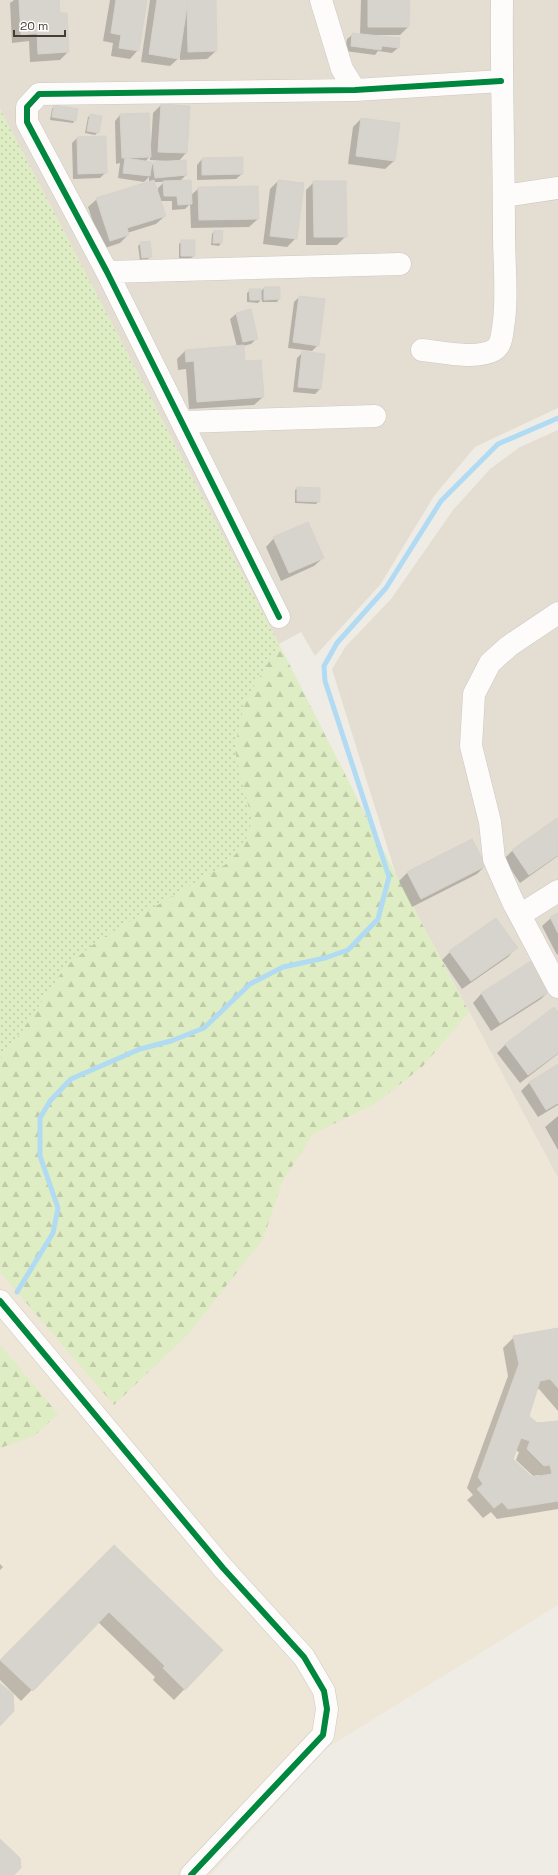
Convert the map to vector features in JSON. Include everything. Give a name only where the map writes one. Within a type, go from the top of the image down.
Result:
[{"type":"street","points":[[321,0],[342,69],[355,90]]},
{"type":"street","points":[[422,350],[452,354],[478,355],[494,350],[501,340],[504,326],[504,196],[501,81],[502,0]]},
{"type":"street","points":[[279,618],[107,272],[28,122],[27,107],[39,94],[355,90],[501,81]]},
{"type":"street","points":[[504,196],[558,188]]},
{"type":"street","points":[[107,272],[400,264]]},
{"type":"street","points":[[182,422],[375,416]]},
{"type":"street","points":[[558,612],[509,646],[490,663],[474,694],[471,746],[490,822],[494,859],[520,915],[558,987]]},
{"type":"street","points":[[520,915],[558,891]]},
{"type":"street","points":[[0,1301],[223,1568],[304,1657],[324,1691],[327,1709],[323,1734],[191,1875]]},
{"type":"shaded area","points":[[0,0],[558,0],[558,408],[475,447],[434,496],[380,585],[315,656],[301,632],[279,644],[0,109]]},
{"type":"shaded area","points":[[0,109],[279,644],[396,875],[558,1178],[558,1605],[325,1749],[211,1875],[0,1875]]},
{"type":"shaded area","points":[[558,430],[558,1178],[396,875],[332,669],[346,646],[391,599],[453,510],[490,469],[520,447]]},
{"type":"green space","points":[[0,109],[279,644],[246,700],[239,726],[235,751],[252,821],[245,843],[228,863],[99,940],[0,1060]]},
{"type":"green space","points":[[279,644],[396,875],[469,1012],[423,1066],[376,1103],[313,1134],[282,1182],[263,1239],[189,1333],[114,1405],[0,1272],[0,1060],[13,1044],[66,966],[99,940],[228,863],[245,843],[252,821],[235,751],[239,726],[246,700]]},
{"type":"green space","points":[[0,1345],[58,1414],[34,1436],[0,1448]]},
{"type":"building","points":[[19,0],[59,0],[60,13],[67,13],[69,52],[38,54],[37,33],[21,35]]},
{"type":"building","points":[[116,0],[147,0],[139,51],[119,48],[121,35],[111,33]]},
{"type":"building","points":[[157,0],[188,0],[179,59],[149,54]]},
{"type":"building","points":[[187,0],[216,0],[217,51],[188,52]]},
{"type":"building","points":[[368,0],[410,0],[409,27],[368,27]]},
{"type":"building","points":[[352,33],[400,38],[399,48],[382,46],[381,50],[351,46]]},
{"type":"building","points":[[161,104],[190,106],[187,153],[158,152]]},
{"type":"building","points":[[54,105],[78,109],[76,121],[52,117]]},
{"type":"building","points":[[149,113],[151,157],[122,158],[120,114]]},
{"type":"building","points":[[90,114],[102,116],[99,133],[87,131]]},
{"type":"building","points":[[361,118],[400,123],[395,161],[356,156]]},
{"type":"building","points":[[106,136],[107,173],[78,174],[77,137]]},
{"type":"building","points":[[243,157],[243,174],[202,175],[202,158]]},
{"type":"building","points":[[125,158],[152,162],[150,176],[123,173]]},
{"type":"building","points":[[186,160],[187,175],[155,178],[153,162]]},
{"type":"building","points":[[154,180],[166,216],[127,228],[129,235],[110,241],[96,198]]},
{"type":"building","points":[[191,180],[192,204],[178,205],[177,196],[164,196],[163,181]]},
{"type":"building","points":[[278,180],[304,183],[297,239],[270,236]]},
{"type":"building","points":[[313,181],[346,181],[347,237],[314,237]]},
{"type":"building","points":[[258,186],[259,219],[199,220],[198,187]]},
{"type":"building","points":[[214,230],[223,231],[222,243],[213,243]]},
{"type":"building","points":[[181,240],[195,240],[195,256],[181,256]]},
{"type":"building","points":[[150,241],[152,257],[142,258],[140,242]]},
{"type":"building","points":[[264,287],[280,287],[280,299],[264,300]]},
{"type":"building","points":[[249,289],[261,289],[261,300],[250,300]]},
{"type":"building","points":[[299,296],[325,299],[319,346],[293,342]]},
{"type":"building","points":[[251,309],[258,339],[243,342],[236,313]]},
{"type":"building","points":[[244,345],[245,361],[261,360],[264,397],[197,402],[194,361],[186,362],[185,350]]},
{"type":"building","points":[[302,351],[325,354],[321,389],[298,387]]},
{"type":"building","points":[[297,487],[320,488],[320,502],[297,501]]},
{"type":"building","points":[[308,522],[324,558],[289,573],[273,537]]},
{"type":"building","points":[[557,818],[558,855],[529,875],[512,850]]},
{"type":"building","points":[[472,839],[486,866],[421,899],[407,872]]},
{"type":"building","points":[[558,913],[558,933],[550,917]]},
{"type":"building","points":[[496,918],[518,948],[471,981],[449,951]]},
{"type":"building","points":[[531,961],[550,991],[500,1023],[481,993]]},
{"type":"building","points":[[554,1007],[558,1012],[558,1053],[528,1075],[505,1044]]},
{"type":"building","points":[[558,1064],[558,1103],[546,1110],[529,1082]]},
{"type":"building","points":[[558,1328],[558,1388],[550,1379],[540,1381],[529,1416],[537,1423],[558,1421],[558,1501],[508,1509],[502,1502],[494,1508],[477,1489],[483,1484],[478,1477],[519,1364],[513,1336]],"holes":[[[521,1438],[530,1441],[527,1449],[544,1466],[550,1465],[552,1474],[532,1477],[513,1459]]]},
{"type":"building","points":[[114,1545],[223,1650],[185,1690],[163,1668],[165,1666],[109,1612],[33,1691],[0,1660]]},
{"type":"building","points":[[0,1683],[13,1694],[14,1711],[0,1726]]},
{"type":"building","points":[[0,1839],[20,1858],[21,1868],[14,1875],[0,1875]]},
{"type":"waterway","points":[[17,1292],[53,1233],[58,1208],[40,1156],[40,1118],[50,1101],[71,1079],[140,1049],[171,1041],[204,1028],[250,984],[283,967],[325,958],[348,950],[378,919],[389,877],[325,681],[324,666],[337,643],[386,588],[441,501],[498,444],[558,418]]},
{"type":"cycle path","points":[[279,617],[107,272],[27,122],[27,107],[39,94],[355,90],[501,81]]},
{"type":"cycle path","points":[[0,1301],[223,1568],[304,1657],[324,1691],[327,1709],[323,1735],[191,1875]]}]
